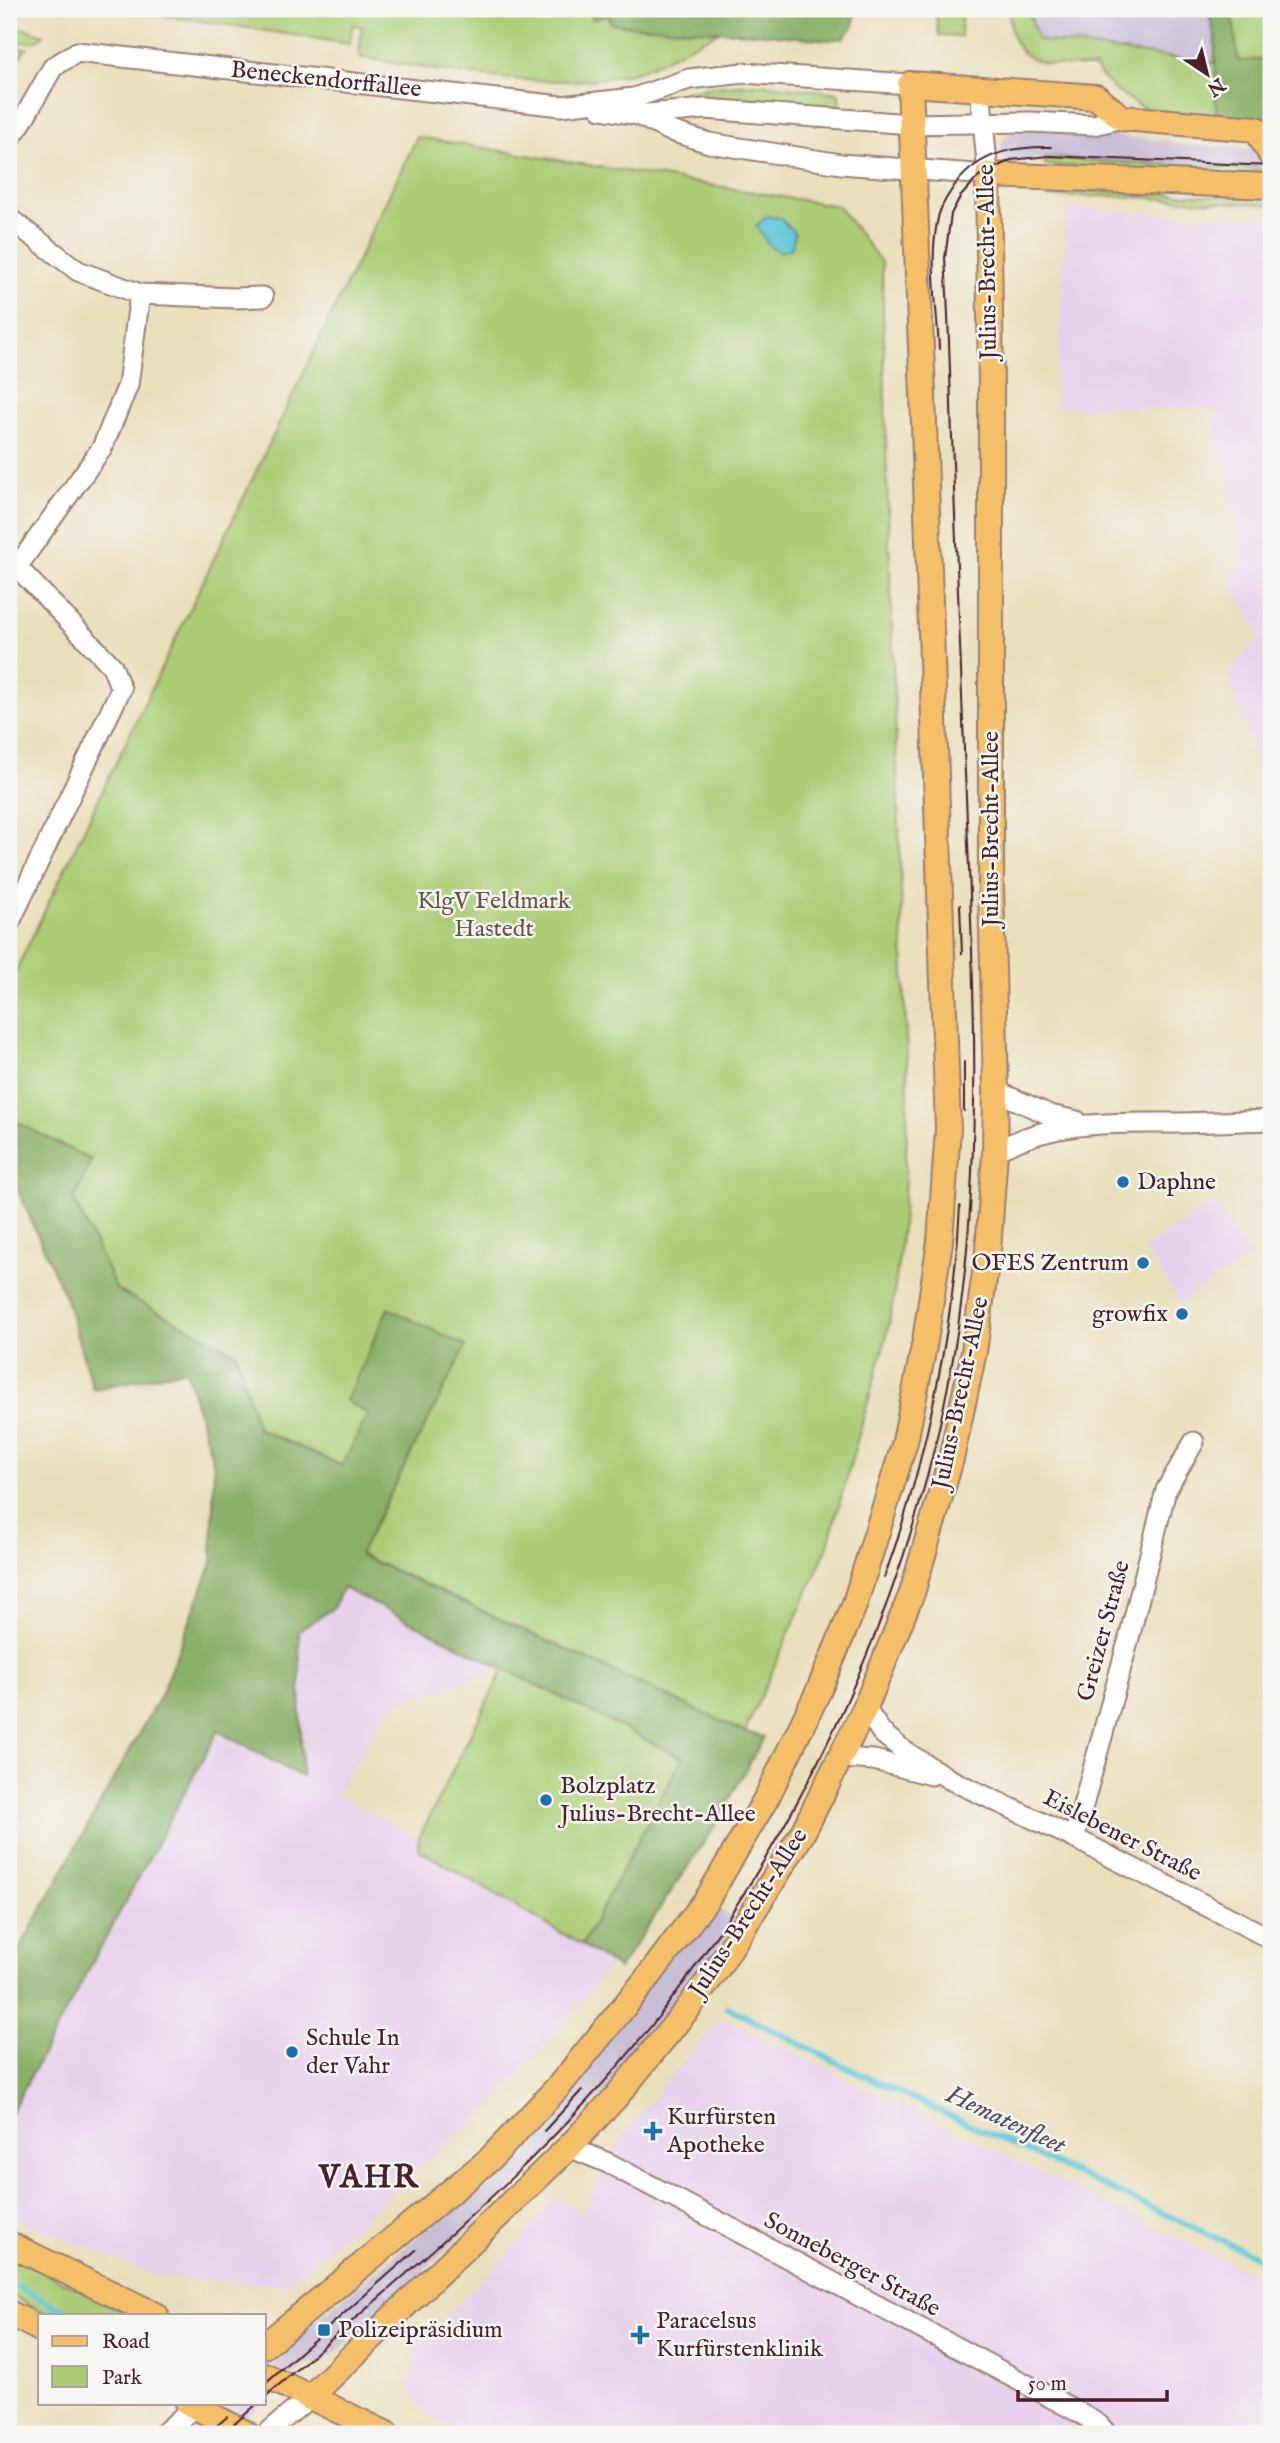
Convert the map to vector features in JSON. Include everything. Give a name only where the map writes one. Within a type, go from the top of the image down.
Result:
[{"type":"main road","name":"Beneckendorffallee","points":[[910,84],[1096,97],[1122,118]]},
{"type":"main road","name":"Julius-Brecht-Allee","points":[[266,2344],[490,2159],[559,2086],[649,1976],[707,1899],[767,1797],[819,1690],[854,1605],[905,1442],[925,1341],[940,1241],[948,1129],[925,437],[910,84]]},
{"type":"main road","points":[[1122,118],[1256,129],[1271,155]]},
{"type":"main road","name":"Julius-Brecht-Allee","points":[[309,2398],[569,2147],[615,2098],[686,2011],[717,1969],[802,1834],[865,1708],[912,1593],[951,1459],[974,1352],[988,1251],[995,1152],[991,887],[991,385],[988,175]]},
{"type":"main road","points":[[988,175],[1271,186]]},
{"type":"main road","points":[[9,2244],[154,2314]]},
{"type":"main road","points":[[9,2313],[38,2328]]},
{"type":"main road","points":[[266,2376],[387,2434]]},
{"type":"main road","points":[[194,2404],[247,2434]]},
{"type":"street","name":"Beneckendorffallee","points":[[9,140],[53,67],[77,52],[637,115],[705,109],[911,124],[1030,122],[1094,125],[1122,118]]},
{"type":"street","name":"Beneckendorffallee","points":[[575,106],[634,98],[689,79],[744,72],[910,84]]},
{"type":"street","name":"Julius-Brecht-Allee","points":[[980,88],[988,175]]},
{"type":"street","name":"Beneckendorffallee","points":[[637,115],[668,130],[709,143],[841,163],[988,175]]},
{"type":"street","points":[[9,218],[78,271],[140,294],[263,297]]},
{"type":"street","points":[[9,924],[121,689],[112,666],[17,567],[102,448],[128,385],[140,294]]},
{"type":"street","points":[[996,1091],[1050,1115],[1088,1124]]},
{"type":"street","points":[[995,1152],[1017,1140],[1047,1130],[1088,1124],[1271,1120]]},
{"type":"street","name":"Greizer Straße","points":[[1074,1838],[1128,1642],[1166,1490],[1194,1442]]},
{"type":"street","name":"Eislebener Straße","points":[[865,1708],[883,1733],[903,1750],[949,1779],[1074,1838],[1271,1939]]},
{"type":"street","name":"Eislebener Straße","points":[[842,1758],[874,1760],[949,1779]]},
{"type":"street","name":"Sonneberger Straße","points":[[569,2147],[608,2163],[1082,2414],[1100,2425],[1107,2434]]},
{"type":"street","points":[[266,2434],[309,2398]]},
{"type":"street","points":[[163,2434],[194,2404]]},
{"type":"shaded area","points":[[1028,9],[1208,9],[1215,35],[1215,63],[1038,40]]},
{"type":"shaded area","points":[[1037,129],[1171,141],[1172,144],[1258,149],[1270,170],[1045,158],[1028,159],[1008,166],[1000,148],[1004,138],[1012,132]]},
{"type":"shaded area","points":[[1067,209],[1271,219],[1271,784],[1262,782],[1227,673],[1260,635],[1227,576],[1245,562],[1217,436],[1214,409],[1055,407]]},
{"type":"shaded area","points":[[1214,1203],[1251,1257],[1180,1303],[1144,1248]]},
{"type":"shaded area","name":"Schule In der Vahr","points":[[343,1587],[504,1668],[389,1707],[336,1795],[419,1838],[418,1850],[611,1963],[584,2000],[495,2103],[286,2286],[156,2276],[9,2216],[9,2116],[218,1731],[302,1776],[299,1631],[333,1608]]},
{"type":"shaded area","points":[[711,1905],[738,1920],[635,2060],[552,2150],[336,2353],[321,2362],[303,2367],[266,2400],[266,2372],[287,2354],[290,2341],[412,2242],[493,2170]]},
{"type":"shaded area","points":[[721,2018],[1271,2283],[1271,2434],[464,2434],[431,2416],[409,2389],[415,2348],[515,2246],[556,2198],[583,2212],[624,2135]]},
{"type":"shaded area","points":[[230,2404],[262,2404],[228,2434],[191,2434],[200,2430]]},
{"type":"green space","points":[[100,9],[591,9],[593,18],[610,14],[611,23],[720,32],[637,71],[607,78],[537,81],[461,73],[359,57],[362,26],[352,25],[350,44],[183,18]]},
{"type":"green space","points":[[591,9],[856,9],[853,27],[843,38],[828,40],[631,26],[610,23],[609,15],[593,19]]},
{"type":"green space","points":[[935,9],[961,9],[961,37],[939,36]]},
{"type":"green space","points":[[1009,9],[1028,9],[1038,40],[1214,63],[1215,35],[1208,9],[1271,9],[1271,123],[1148,111],[1113,89],[1094,67],[1046,64],[1026,55],[1013,36]]},
{"type":"green space","points":[[1208,9],[1232,9],[1238,61],[1271,58],[1271,120],[1216,115],[1215,35]]},
{"type":"green space","points":[[9,28],[26,29],[44,35],[36,41],[9,43]]},
{"type":"green space","points":[[27,48],[12,66],[9,65],[9,49]]},
{"type":"green space","points":[[761,84],[839,93],[839,107],[687,96],[684,93],[723,86]]},
{"type":"green space","name":"KlgV Feldmark Hastedt","points":[[417,137],[838,206],[882,263],[908,1094],[900,1244],[887,1334],[827,1548],[745,1732],[359,1554],[465,1346],[347,1400],[369,1413],[342,1466],[257,1428],[236,1353],[117,1290],[74,1199],[91,1160],[9,1118],[9,985]]},
{"type":"green space","points":[[1045,158],[1270,170],[1271,178],[1045,165]]},
{"type":"green space","points":[[1061,189],[1271,198],[1271,205],[1114,196],[1048,197],[1047,191]]},
{"type":"green space","points":[[9,1118],[91,1160],[74,1200],[117,1290],[236,1353],[258,1429],[342,1466],[368,1414],[346,1401],[388,1308],[466,1346],[359,1555],[745,1732],[764,1737],[713,1829],[619,1969],[582,1945],[682,1758],[343,1588],[333,1608],[299,1631],[302,1777],[218,1731],[9,2116],[9,1968],[162,1692],[212,1563],[214,1465],[186,1370],[93,1389],[66,1299],[9,1170]]},
{"type":"green space","name":"Bolzplatz Julius-Brecht-Allee","points":[[504,1668],[682,1758],[582,1945],[418,1849],[419,1838]]},
{"type":"green space","points":[[9,2255],[130,2314],[47,2314],[9,2295]]},
{"type":"water","points":[[767,216],[780,218],[795,233],[792,248],[779,252],[769,245],[756,226]]},
{"type":"waterway","name":"Hematenfleet","points":[[727,2007],[864,2076],[1271,2263]]},
{"type":"waterway","points":[[9,2283],[72,2314]]},
{"type":"tram line","points":[[939,349],[934,246],[939,214],[944,202],[964,174],[986,159],[1010,150],[1051,147]]},
{"type":"tram line","points":[[266,2396],[420,2262],[521,2169],[569,2120],[659,2016],[716,1936],[768,1853],[816,1766],[858,1676],[894,1584],[923,1490],[946,1394],[962,1297],[973,1160],[972,954],[945,258],[951,214],[960,197],[980,175],[1011,160],[1048,156],[1271,166]]},
{"type":"tram line","points":[[960,905],[962,954]]},
{"type":"tram line","points":[[964,1062],[964,1111]]},
{"type":"tram line","points":[[884,1578],[912,1489],[935,1395],[951,1299],[960,1206]]},
{"type":"tram line","points":[[544,2131],[582,2090]]},
{"type":"tram line","points":[[266,2382],[416,2250]]},
{"type":"tram line","points":[[223,2434],[257,2404]]},
{"type":"tram line","points":[[207,2434],[227,2417]]},
{"type":"place","name":"Daphne","points":[[1123,1182]]},
{"type":"place","name":"OFES Zentrum","points":[[1143,1263]]},
{"type":"place","name":"growfix","points":[[1182,1314]]},
{"type":"place","name":"Bolzplatz Julius-Brecht-Allee","points":[[546,1800]]},
{"type":"place","name":"Schule In der Vahr","points":[[292,2052]]},
{"type":"place","name":"Kurfürsten Apotheke","points":[[653,2131]]},
{"type":"place","name":"Polizeipräsidium","points":[[324,2330]]},
{"type":"place","name":"Paracelsus Kurfürstenklinik","points":[[640,2335]]},
{"type":"district","name":"VAHR","points":[[369,2178]]}]
